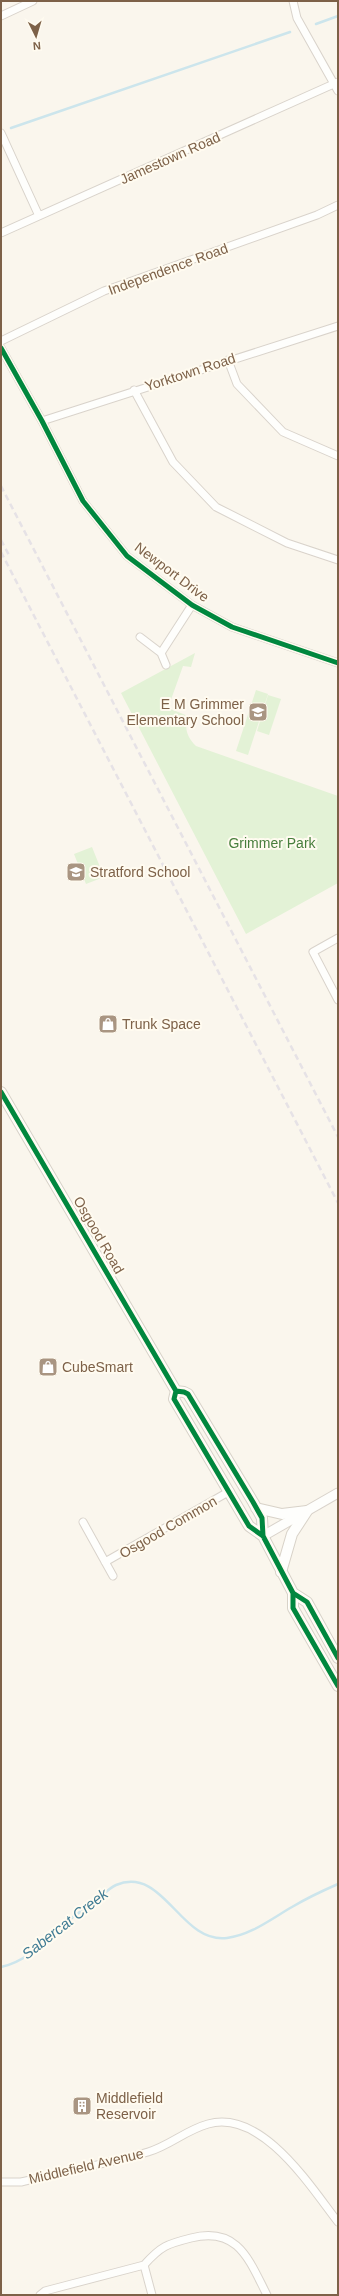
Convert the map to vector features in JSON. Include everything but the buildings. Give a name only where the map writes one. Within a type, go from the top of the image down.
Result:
[{"type":"main road","name":"Osgood Road","points":[[1,1092],[176,1391],[174,1399],[230,1491],[249,1526],[263,1536]]},
{"type":"main road","name":"Osgood Road","points":[[176,1391],[188,1394],[262,1518],[263,1536],[292,1592],[293,1608],[338,1686]]},
{"type":"main road","points":[[256,1508],[282,1514],[307,1511]]},
{"type":"main road","points":[[281,1572],[292,1534],[307,1511]]},
{"type":"main road","name":"Osgood Road","points":[[292,1592],[307,1602],[338,1658]]},
{"type":"street","points":[[1,16],[33,1]]},
{"type":"street","points":[[293,1],[297,18],[336,83],[338,91]]},
{"type":"street","name":"Jamestown Road","points":[[1,233],[336,83]]},
{"type":"street","points":[[1,133],[39,216]]},
{"type":"street","name":"Independence Road","points":[[1,341],[104,292],[317,216],[338,205]]},
{"type":"street","name":"Yorktown Road","points":[[42,421],[134,390],[338,326]]},
{"type":"street","name":"Newport Drive","points":[[1,348],[42,421],[83,501],[127,556],[192,605],[232,626],[338,663]]},
{"type":"street","points":[[228,360],[237,384],[283,432],[338,456]]},
{"type":"street","points":[[134,390],[174,462],[216,507],[287,543],[338,560]]},
{"type":"street","points":[[161,653],[192,605]]},
{"type":"street","points":[[140,637],[161,653],[166,665]]},
{"type":"street","points":[[338,938],[313,952],[338,1000]]},
{"type":"street","name":"Osgood Common","points":[[105,1562],[230,1491]]},
{"type":"street","points":[[263,1536],[338,1493]]},
{"type":"street","name":"Osgood Common","points":[[82,1522],[112,1576]]},
{"type":"street","name":"Middlefield Avenue","points":[[1,2182],[21,2182],[150,2152],[202,2126],[231,2121],[250,2129],[293,2163],[338,2222]]},
{"type":"street","points":[[40,2295],[45,2291],[144,2265],[166,2244],[198,2236],[218,2236],[229,2240],[247,2256],[267,2295]]},
{"type":"street","points":[[144,2265],[152,2295]]},
{"type":"green space","name":"Grimmer Park","points":[[195,653],[191,667],[183,666],[168,708],[188,716],[186,729],[190,739],[196,746],[338,796],[338,883],[246,934],[121,693]]},
{"type":"green space","points":[[256,690],[268,694],[248,755],[236,751]]},
{"type":"green space","points":[[268,695],[281,699],[269,735],[257,731]]},
{"type":"green space","points":[[92,847],[104,877],[86,884],[74,854]]},
{"type":"waterway","points":[[316,24],[338,16]]},
{"type":"waterway","points":[[11,128],[290,32]]},
{"type":"waterway","name":"Sabercat Creek","points":[[1,1967],[20,1960],[36,1950],[65,1923],[116,1885],[133,1882],[147,1886],[160,1895],[184,1919],[197,1929],[211,1937],[227,1938],[253,1930],[303,1901],[338,1884]]},
{"type":"railway","points":[[1,486],[338,1137]]},
{"type":"railway","points":[[1,540],[10,557]]},
{"type":"railway","points":[[1,552],[338,1203]]},
{"type":"cycle path","points":[[1,348],[42,421],[83,501],[127,556],[192,605],[232,627],[338,663]]},
{"type":"cycle path","points":[[1,1092],[176,1391],[174,1399],[249,1526],[263,1536],[293,1593],[293,1608],[338,1686]]},
{"type":"cycle path","points":[[176,1391],[188,1394],[253,1502],[262,1518],[263,1536]]},
{"type":"cycle path","points":[[293,1593],[307,1602],[338,1658]]},
{"type":"place","name":"E M Grimmer Elementary School","points":[[258,712]]},
{"type":"place","name":"Stratford School","points":[[76,872]]},
{"type":"place","name":"Trunk Space","points":[[108,1024]]},
{"type":"place","name":"CubeSmart","points":[[48,1367]]},
{"type":"place","name":"Middlefield Reservoir","points":[[82,2106]]}]
